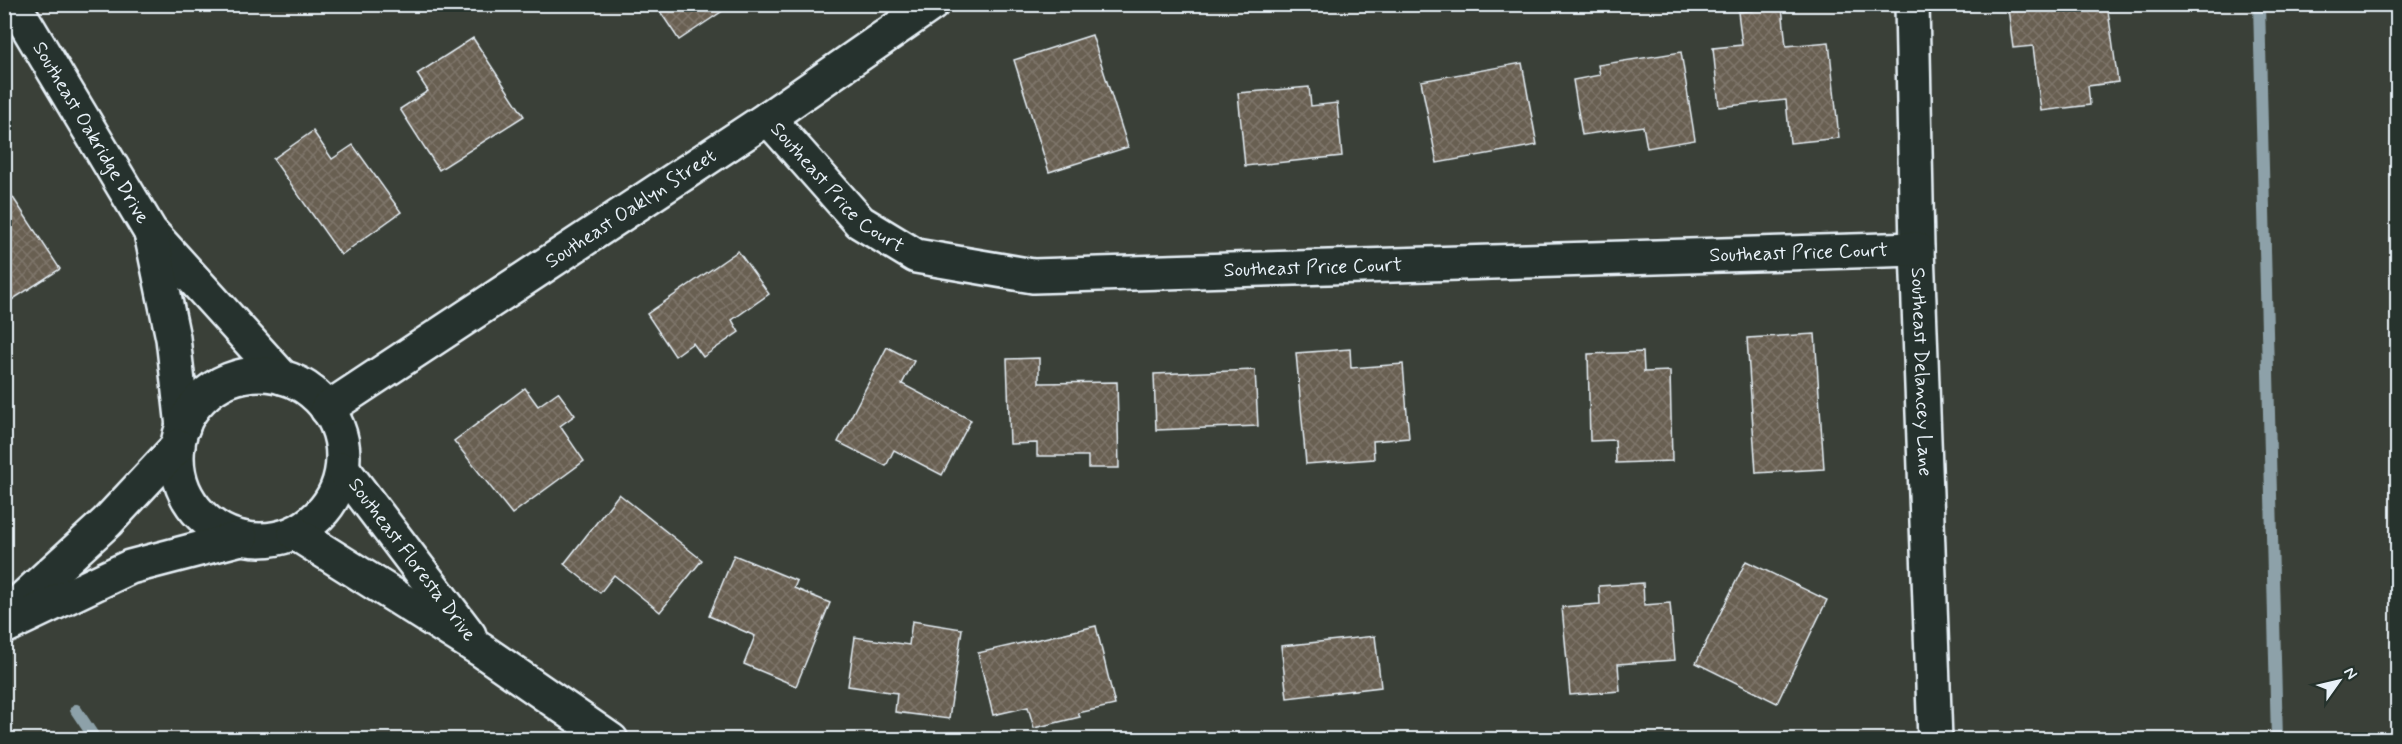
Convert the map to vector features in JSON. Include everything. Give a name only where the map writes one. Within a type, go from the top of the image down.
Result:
[{"type":"street","name":"Southeast Oakridge Drive","points":[[14,4],[150,231],[282,377]]},
{"type":"street","name":"Southeast Oaklyn Street","points":[[327,409],[768,118],[932,4]]},
{"type":"street","name":"Southeast Delancey Lane","points":[[1912,4],[1917,249],[1935,740]]},
{"type":"street","name":"Southeast Price Court","points":[[768,118],[860,222],[916,256],[1033,276],[1917,249]]},
{"type":"street","name":"Southeast Oakridge Drive","points":[[150,231],[172,338],[181,437]]},
{"type":"street","points":[[4,616],[107,522],[181,437],[195,406],[212,389],[227,382],[258,374],[282,377],[315,395],[327,409],[338,428],[343,448],[343,469],[335,495],[318,518],[295,534],[268,541],[241,538],[218,529],[195,507],[186,494],[178,470],[181,437]]},
{"type":"street","name":"Southeast Floresta Drive","points":[[343,469],[481,650]]},
{"type":"street","name":"Southeast Floresta Drive","points":[[295,534],[481,650],[611,740]]},
{"type":"street","points":[[4,627],[130,567],[241,538]]},
{"type":"building","points":[[655,4],[733,4],[679,40]]},
{"type":"building","points":[[2035,4],[2107,4],[2118,82],[2088,86],[2090,105],[2041,111],[2033,46],[2013,48],[2008,8]]},
{"type":"building","points":[[1782,7],[1786,46],[1829,42],[1839,138],[1790,143],[1786,100],[1719,107],[1713,48],[1742,45],[1738,12]]},
{"type":"building","points":[[1092,35],[1128,147],[1049,172],[1014,60]]},
{"type":"building","points":[[473,38],[524,116],[439,170],[400,109],[428,91],[417,74]]},
{"type":"building","points":[[1681,52],[1695,140],[1647,148],[1643,126],[1582,135],[1573,80],[1600,75],[1598,65]]},
{"type":"building","points":[[1522,63],[1537,145],[1437,163],[1421,81]]},
{"type":"building","points":[[1309,87],[1311,106],[1337,103],[1342,156],[1245,166],[1238,93]]},
{"type":"building","points":[[313,131],[332,159],[353,145],[401,212],[341,255],[273,159]]},
{"type":"building","points":[[8,190],[60,269],[4,305],[4,192]]},
{"type":"building","points":[[738,251],[769,294],[732,320],[739,332],[703,357],[693,343],[675,356],[647,314]]},
{"type":"building","points":[[1815,334],[1824,469],[1756,473],[1747,338]]},
{"type":"building","points":[[887,347],[914,361],[902,384],[971,420],[942,475],[894,450],[886,466],[838,442]]},
{"type":"building","points":[[1350,349],[1351,368],[1403,364],[1409,438],[1373,441],[1374,459],[1306,464],[1296,353]]},
{"type":"building","points":[[1643,352],[1644,372],[1670,371],[1672,461],[1616,463],[1615,440],[1590,441],[1588,354]]},
{"type":"building","points":[[1039,358],[1039,383],[1117,382],[1119,468],[1088,468],[1088,456],[1037,456],[1037,443],[1010,444],[1007,359]]},
{"type":"building","points":[[1255,370],[1258,426],[1156,430],[1154,374]]},
{"type":"building","points":[[525,388],[538,406],[558,392],[575,415],[560,426],[584,461],[512,514],[454,441]]},
{"type":"building","points":[[619,494],[702,560],[660,612],[614,575],[600,593],[564,564]]},
{"type":"building","points":[[734,555],[797,581],[794,588],[830,603],[796,686],[744,664],[755,636],[709,616]]},
{"type":"building","points":[[1746,561],[1827,600],[1777,703],[1696,663]]},
{"type":"building","points":[[1643,583],[1644,605],[1670,603],[1675,660],[1618,664],[1620,691],[1570,695],[1562,607],[1600,604],[1599,586]]},
{"type":"building","points":[[912,621],[962,629],[949,719],[895,712],[897,693],[848,686],[855,637],[909,645]]},
{"type":"building","points":[[1096,626],[1115,705],[1078,713],[1080,717],[1034,728],[1028,707],[993,715],[978,653]]},
{"type":"building","points":[[1375,636],[1381,687],[1287,698],[1281,646]]},
{"type":"waterway","points":[[2259,4],[2277,740]]},
{"type":"waterway","points":[[76,710],[96,740]]}]
